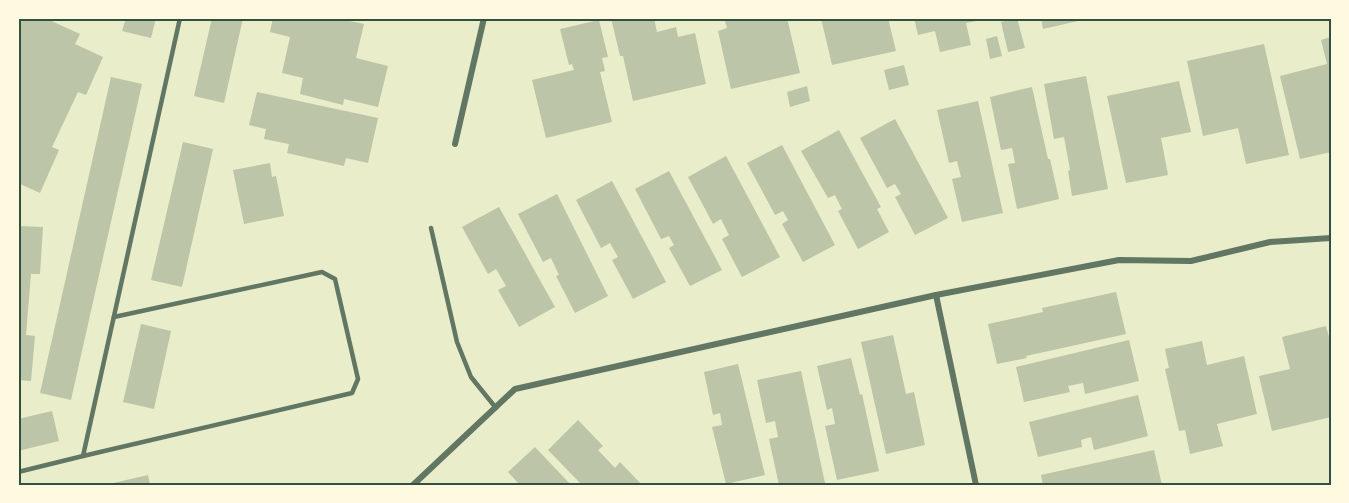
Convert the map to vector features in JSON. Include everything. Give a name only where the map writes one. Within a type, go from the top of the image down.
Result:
[{"type":"street","points":[[455,144],[484,18]]},
{"type":"street","points":[[413,485],[515,389],[936,295],[1119,260],[1191,261],[1270,242],[1331,238]]},
{"type":"street","points":[[936,295],[976,485]]},
{"type":"lane","points":[[83,456],[180,18]]},
{"type":"lane","points":[[431,228],[457,342],[471,377],[495,408]]},
{"type":"lane","points":[[18,472],[352,393],[358,379],[335,279],[322,272],[114,317]]},
{"type":"building","points":[[18,18],[28,20],[29,18],[45,18],[80,34],[75,44],[103,57],[86,95],[78,92],[52,147],[59,150],[40,193],[18,183]]},
{"type":"building","points":[[126,18],[156,18],[151,38],[122,31]]},
{"type":"building","points":[[212,18],[243,18],[224,103],[194,96]]},
{"type":"building","points":[[273,18],[336,18],[364,24],[356,58],[388,66],[378,107],[344,99],[343,105],[300,94],[303,78],[282,73],[290,37],[270,32]]},
{"type":"building","points":[[611,18],[654,18],[657,32],[676,27],[678,37],[695,33],[706,84],[633,101],[623,56],[620,56]]},
{"type":"building","points":[[737,18],[787,18],[800,73],[731,89],[718,31],[727,28],[725,21]]},
{"type":"building","points":[[821,18],[888,18],[896,51],[832,65]]},
{"type":"building","points":[[914,18],[987,19],[966,23],[971,45],[940,52],[935,31],[918,35]]},
{"type":"building","points":[[1017,18],[1025,48],[1008,52],[1001,22]]},
{"type":"building","points":[[1041,18],[1087,18],[1087,19],[1043,29]]},
{"type":"building","points":[[599,20],[608,57],[602,58],[605,71],[600,72],[612,122],[546,138],[532,80],[574,70],[572,64],[569,65],[560,29]]},
{"type":"building","points":[[997,36],[1002,56],[990,59],[986,39]]},
{"type":"building","points":[[1331,37],[1331,152],[1300,159],[1280,76],[1327,64],[1321,40]]},
{"type":"building","points":[[1264,44],[1289,155],[1246,164],[1238,128],[1203,136],[1187,61]]},
{"type":"building","points":[[904,65],[909,85],[889,90],[884,70]]},
{"type":"building","points":[[1086,76],[1108,189],[1072,196],[1064,137],[1054,139],[1044,84]]},
{"type":"building","points":[[111,77],[142,84],[71,400],[40,393]]},
{"type":"building","points":[[1179,81],[1191,132],[1161,138],[1168,175],[1126,183],[1107,96]]},
{"type":"building","points":[[807,86],[810,101],[790,107],[787,92]]},
{"type":"building","points":[[1032,87],[1059,199],[1017,209],[1008,164],[1015,163],[1012,148],[1001,150],[990,97]]},
{"type":"building","points":[[257,92],[378,118],[368,163],[346,158],[344,166],[287,153],[289,144],[264,139],[266,129],[249,125]]},
{"type":"building","points":[[978,101],[1003,213],[962,222],[952,179],[961,177],[957,161],[949,163],[937,110]]},
{"type":"building","points":[[895,119],[948,218],[915,235],[895,197],[901,194],[895,184],[887,188],[860,138]]},
{"type":"building","points":[[839,130],[881,207],[877,209],[889,232],[858,249],[838,211],[842,209],[835,195],[828,198],[801,151]]},
{"type":"building","points":[[183,142],[213,149],[182,287],[151,280]]},
{"type":"building","points":[[782,145],[835,245],[803,262],[782,224],[788,220],[783,211],[775,215],[747,163]]},
{"type":"building","points":[[726,156],[780,257],[742,277],[722,239],[729,235],[721,219],[713,224],[688,177]]},
{"type":"building","points":[[270,163],[272,177],[276,176],[284,216],[244,224],[233,170]]},
{"type":"building","points":[[669,171],[722,270],[690,286],[669,248],[674,245],[669,236],[661,239],[635,189]]},
{"type":"building","points":[[612,181],[666,282],[633,299],[612,260],[618,257],[610,243],[601,248],[576,200]]},
{"type":"building","points":[[557,194],[608,296],[575,313],[556,276],[559,275],[551,258],[543,262],[518,214]]},
{"type":"building","points":[[499,207],[555,307],[519,327],[498,290],[506,286],[496,269],[488,274],[462,227]]},
{"type":"building","points":[[18,226],[43,227],[40,274],[31,274],[26,335],[35,336],[31,381],[18,380]]},
{"type":"building","points":[[1116,292],[1126,334],[997,364],[988,324],[1043,312],[1042,308]]},
{"type":"building","points":[[141,324],[171,331],[154,409],[123,402]]},
{"type":"building","points":[[1326,326],[1331,345],[1331,417],[1272,431],[1259,376],[1290,369],[1282,337]]},
{"type":"building","points":[[893,335],[906,394],[914,392],[925,445],[886,454],[861,342]]},
{"type":"building","points":[[1129,340],[1139,381],[1085,394],[1083,383],[1068,386],[1070,392],[1024,402],[1016,367]]},
{"type":"building","points":[[1202,341],[1207,365],[1244,356],[1257,414],[1217,424],[1223,446],[1190,454],[1185,430],[1179,431],[1165,369],[1169,368],[1165,349]]},
{"type":"building","points":[[851,358],[860,395],[862,394],[879,471],[837,480],[825,426],[835,424],[832,408],[827,410],[817,366]]},
{"type":"building","points":[[738,364],[765,475],[726,484],[712,427],[722,425],[720,413],[713,415],[704,372]]},
{"type":"building","points":[[801,371],[825,483],[779,485],[769,439],[778,437],[775,421],[766,423],[757,380]]},
{"type":"building","points":[[1138,395],[1148,436],[1094,450],[1091,437],[1081,440],[1082,447],[1038,457],[1029,422]]},
{"type":"building","points":[[52,411],[59,441],[18,451],[18,419]]},
{"type":"building","points":[[578,420],[603,446],[598,450],[615,468],[620,462],[642,485],[582,485],[548,450]]},
{"type":"building","points":[[535,447],[571,485],[520,485],[508,472]]},
{"type":"building","points":[[1154,450],[1162,485],[1043,485],[1041,475]]},
{"type":"building","points":[[148,475],[150,485],[109,485],[109,484]]}]
